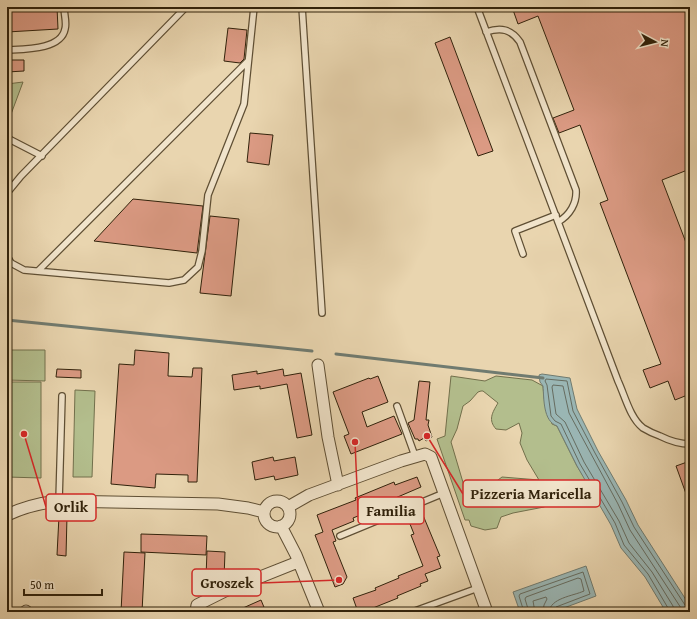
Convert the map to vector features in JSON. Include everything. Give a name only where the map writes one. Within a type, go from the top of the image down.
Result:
[{"type":"street","points":[[318,365],[328,437],[338,484]]},
{"type":"street","points":[[288,507],[309,496],[338,484],[418,455],[425,454],[431,457],[487,612]]},
{"type":"street","points":[[7,515],[33,504],[59,501],[218,504],[264,512]]},
{"type":"street","points":[[274,502],[282,503],[288,507],[289,516],[287,521],[281,526],[274,527],[266,522],[264,512],[269,504],[274,502]]},
{"type":"street","points":[[281,526],[319,612]]},
{"type":"street","points":[[196,612],[197,605],[225,591],[298,562]]},
{"type":"lane","points":[[7,50],[32,48],[53,44],[60,39],[65,29],[64,7]]},
{"type":"lane","points":[[7,193],[21,176],[186,7]]},
{"type":"lane","points":[[7,256],[11,263],[24,270],[169,283],[184,280],[198,267],[202,251],[208,196],[244,104],[254,7]]},
{"type":"lane","points":[[302,7],[322,313]]},
{"type":"lane","points":[[477,7],[616,374],[634,416],[642,427],[654,434],[675,442],[690,444]]},
{"type":"lane","points":[[486,32],[505,29],[516,36],[520,42],[576,190],[577,197],[575,204],[564,218],[558,222]]},
{"type":"lane","points":[[38,271],[248,61]]},
{"type":"lane","points":[[7,138],[42,156]]},
{"type":"lane","points":[[523,254],[515,231],[556,215]]},
{"type":"lane","points":[[59,501],[62,396]]},
{"type":"lane","points":[[397,406],[418,455]]},
{"type":"lane","points":[[340,536],[444,493]]},
{"type":"lane","points":[[412,612],[478,588]]},
{"type":"green space","points":[[23,82],[7,125],[7,84]]},
{"type":"green space","points":[[7,350],[45,350],[45,381],[7,380]]},
{"type":"green space","points":[[451,376],[485,381],[496,376],[532,380],[543,386],[544,398],[552,424],[557,426],[577,466],[587,482],[587,492],[567,495],[544,507],[501,517],[497,528],[485,530],[471,526],[469,520],[465,520],[437,439],[445,436]],"holes":[[[483,391],[498,403],[492,416],[492,423],[496,429],[506,430],[519,423],[522,433],[520,443],[527,460],[539,480],[502,477],[486,489],[470,506],[451,442],[457,429],[463,406],[478,392]]]},
{"type":"green space","points":[[7,382],[41,382],[41,478],[7,477]]},
{"type":"green space","points":[[75,390],[95,391],[92,477],[73,477]]},
{"type":"water","points":[[542,374],[570,378],[577,409],[598,451],[626,500],[638,525],[690,606],[690,612],[666,612],[645,577],[621,548],[611,525],[577,466],[557,426],[552,423],[547,415],[544,403],[543,386],[540,382],[539,375]]},
{"type":"water","points":[[586,566],[596,596],[553,612],[520,612],[513,592]]},
{"type":"building","points":[[7,7],[57,7],[58,29],[7,32]]},
{"type":"building","points":[[512,7],[686,7],[690,18],[690,169],[662,180],[690,253],[690,394],[675,400],[668,381],[650,388],[643,370],[661,364],[600,203],[608,200],[580,125],[559,133],[553,118],[574,110],[538,16],[518,24]]},
{"type":"building","points":[[228,28],[247,30],[244,59],[240,63],[224,61]]},
{"type":"building","points":[[450,37],[493,151],[478,156],[435,43]]},
{"type":"building","points":[[7,60],[24,60],[24,71],[7,72]]},
{"type":"building","points":[[250,133],[273,135],[269,165],[247,162]]},
{"type":"building","points":[[133,199],[203,206],[197,253],[94,241]]},
{"type":"building","points":[[210,216],[239,219],[231,296],[200,293]]},
{"type":"building","points":[[135,350],[169,353],[168,376],[192,377],[193,368],[202,368],[197,482],[188,482],[188,475],[156,474],[155,488],[111,484],[119,364],[134,365]]},
{"type":"building","points":[[57,369],[81,370],[81,378],[56,377]]},
{"type":"building","points":[[283,369],[284,376],[301,373],[312,435],[297,438],[287,384],[260,389],[260,386],[234,390],[232,375],[257,371],[257,374]]},
{"type":"building","points":[[378,376],[388,402],[362,412],[367,427],[394,416],[402,434],[351,454],[344,436],[349,434],[333,392]]},
{"type":"building","points":[[419,381],[430,382],[426,420],[429,420],[428,425],[432,437],[426,441],[424,438],[419,441],[418,439],[415,439],[408,423],[414,420]]},
{"type":"building","points":[[273,457],[274,461],[295,457],[298,475],[275,480],[274,476],[255,480],[252,462]]},
{"type":"building","points":[[690,461],[690,502],[689,502],[676,466]]},
{"type":"building","points":[[417,477],[421,487],[372,508],[373,510],[353,518],[354,521],[332,530],[336,541],[333,542],[347,577],[343,584],[335,587],[315,535],[323,532],[317,515],[356,500],[355,498],[394,482],[395,485]]},
{"type":"building","points":[[420,508],[440,556],[437,557],[441,568],[425,574],[428,581],[420,584],[421,586],[397,596],[398,598],[373,608],[375,612],[358,612],[353,598],[376,590],[375,588],[399,578],[398,576],[423,566],[411,535],[414,534],[406,514]]},
{"type":"building","points":[[59,516],[67,516],[66,556],[57,555]]},
{"type":"building","points":[[141,534],[207,536],[206,555],[141,552]]},
{"type":"building","points":[[207,551],[225,552],[224,578],[206,577]]},
{"type":"building","points":[[124,552],[145,553],[142,612],[121,612]]},
{"type":"building","points":[[261,600],[266,612],[234,612]]},
{"type":"waterway","points":[[7,320],[312,351]]},
{"type":"waterway","points":[[336,354],[543,378]]},
{"type":"place","name":"Orlik","points":[[24,434]]},
{"type":"place","name":"Pizzeria Maricella","points":[[427,436]]},
{"type":"place","name":"Familia","points":[[355,442]]},
{"type":"place","name":"Groszek","points":[[339,580]]}]
